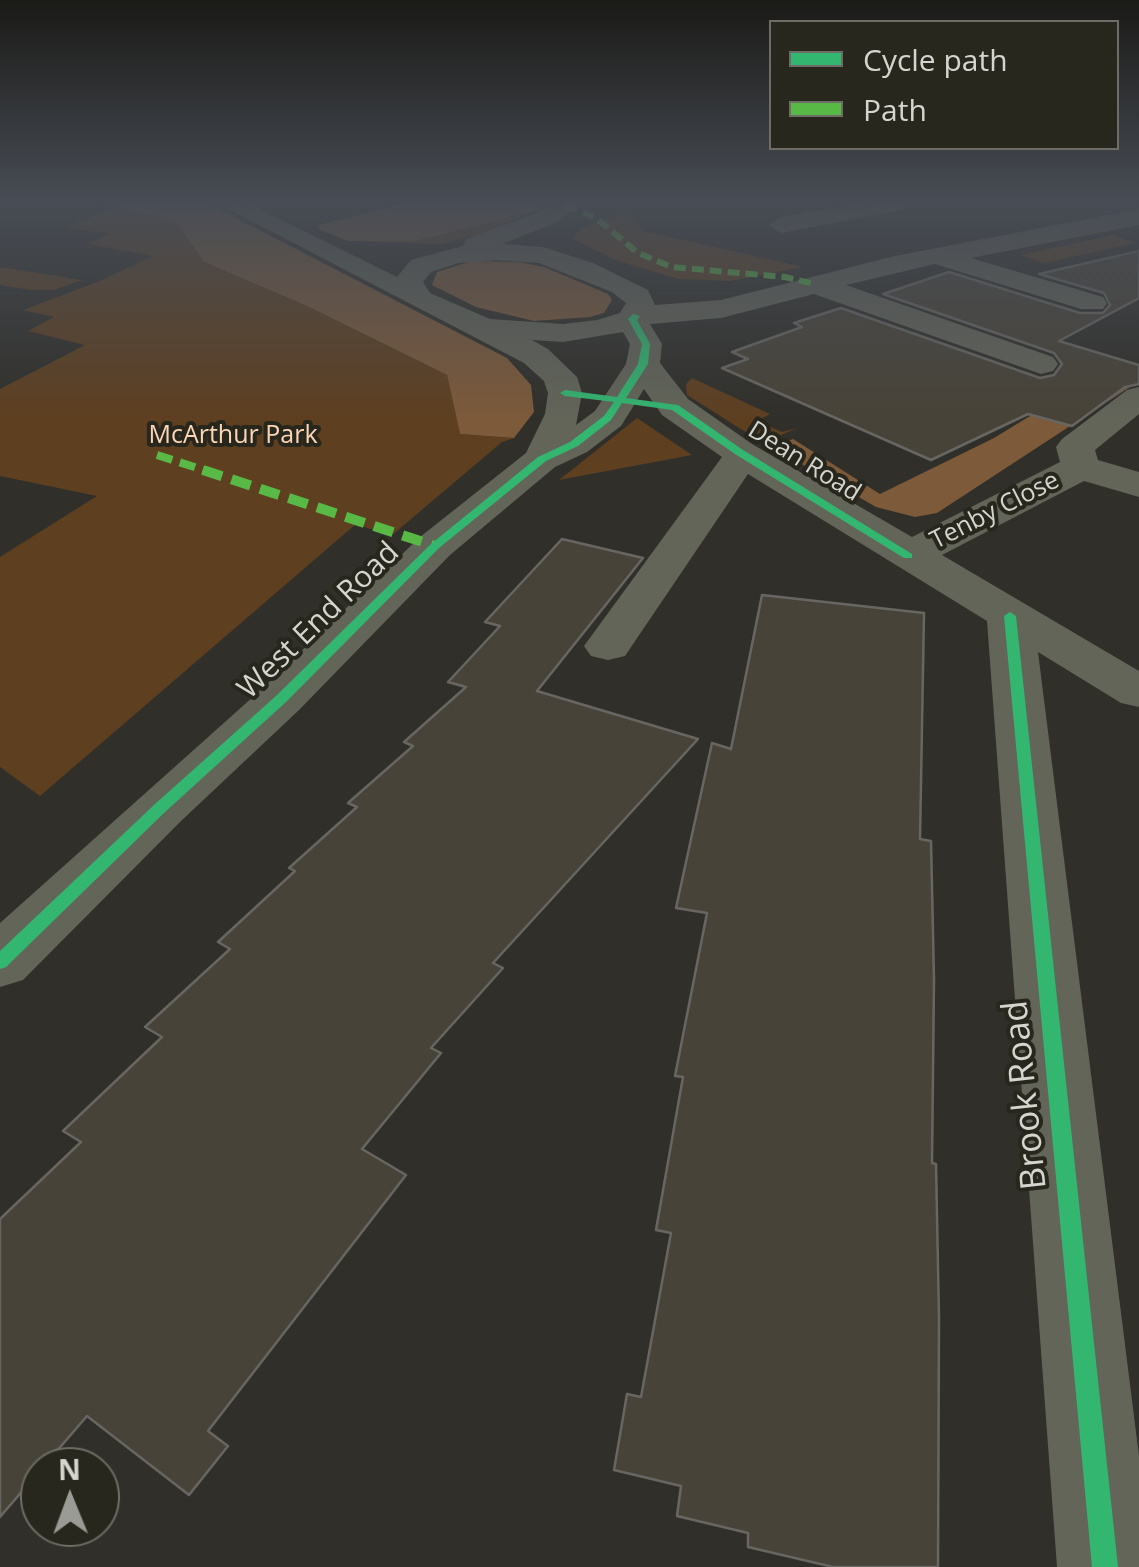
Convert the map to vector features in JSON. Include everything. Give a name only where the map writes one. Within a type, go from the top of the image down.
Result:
[{"type":"street","points":[[371,274],[485,328],[581,332],[634,318],[721,309],[856,274]]},
{"type":"street","points":[[411,274],[408,282],[419,299]]},
{"type":"street","points":[[592,274],[638,296],[641,303],[634,318],[646,344],[643,364]]},
{"type":"street","points":[[996,274],[1092,303]]},
{"type":"street","points":[[622,286],[705,292],[808,285],[1041,364]]},
{"type":"street","name":"West End Road","points":[[485,328],[536,356],[560,377],[565,393],[563,414],[542,459]]},
{"type":"street","name":"West End Road","points":[[0,962],[160,808],[281,699],[436,546],[542,459],[594,431],[614,409],[643,364]]},
{"type":"street","name":"Dean Road","points":[[643,364],[675,407],[743,454],[1139,692]]},
{"type":"street","points":[[1081,467],[1075,447],[1139,397]]},
{"type":"street","points":[[608,646],[743,454]]},
{"type":"street","name":"Tenby Close","points":[[908,556],[1081,467],[1139,485]]},
{"type":"street","name":"Brook Road","points":[[1010,616],[1106,1567]]},
{"type":"green space","points":[[0,274],[45,274],[82,280],[54,290],[0,285]]},
{"type":"green space","name":"McArthur Park","points":[[115,274],[232,274],[447,375],[460,434],[514,438],[502,442],[391,536],[356,524],[40,796],[0,767],[0,557],[97,496],[0,476],[0,389],[85,345],[28,331],[54,317],[23,310]]},
{"type":"green space","points":[[662,274],[766,274],[730,281],[679,279]]},
{"type":"green space","points":[[692,378],[770,414],[757,421],[782,432],[797,428],[763,443],[687,395],[686,384]]},
{"type":"green space","points":[[637,418],[692,455],[559,480]]},
{"type":"shaded area","points":[[232,274],[345,274],[507,358],[531,385],[534,412],[514,438],[460,434],[447,375]]},
{"type":"shaded area","points":[[436,274],[561,274],[608,294],[612,300],[604,313],[590,317],[534,321],[476,307],[432,285]]},
{"type":"shaded area","points":[[1139,381],[937,513],[915,517],[876,507],[772,447],[793,439],[880,494],[994,438],[1084,383]]},
{"type":"building","points":[[943,274],[956,274],[1080,313],[1103,313],[1110,305],[1104,293],[1039,274],[1139,274],[1139,298],[1059,341],[1139,365],[1139,384],[1125,387],[1072,426],[1028,414],[931,460],[722,368],[748,359],[732,352],[802,327],[794,323],[841,308],[1040,378],[1054,375],[1062,364],[1054,353],[883,294]]},
{"type":"building","points":[[562,539],[643,558],[537,691],[698,739],[493,963],[503,968],[431,1048],[441,1053],[362,1149],[406,1175],[208,1431],[228,1446],[189,1495],[87,1416],[60,1447],[20,1447],[20,1494],[0,1517],[0,1219],[81,1142],[63,1131],[162,1037],[145,1027],[230,949],[218,942],[295,871],[289,868],[357,807],[348,803],[413,746],[404,742],[466,687],[448,682],[500,626],[485,622]]},
{"type":"building","points":[[762,595],[924,613],[920,839],[931,841],[932,1163],[936,1164],[939,1318],[938,1567],[833,1567],[748,1547],[748,1533],[677,1516],[681,1486],[614,1470],[627,1394],[641,1397],[671,1233],[656,1230],[683,1077],[675,1076],[707,913],[676,908],[712,743],[731,749]]},
{"type":"marked path","points":[[753,274],[814,284]]},
{"type":"marked path","points":[[157,455],[435,546]]},
{"type":"cycle path","points":[[0,962],[160,808],[281,699],[435,546],[542,459],[574,444],[608,418],[643,364],[646,344],[632,319],[636,316]]},
{"type":"cycle path","points":[[565,393],[675,407],[739,452],[908,556]]},
{"type":"cycle path","points":[[1010,616],[1105,1567]]}]
